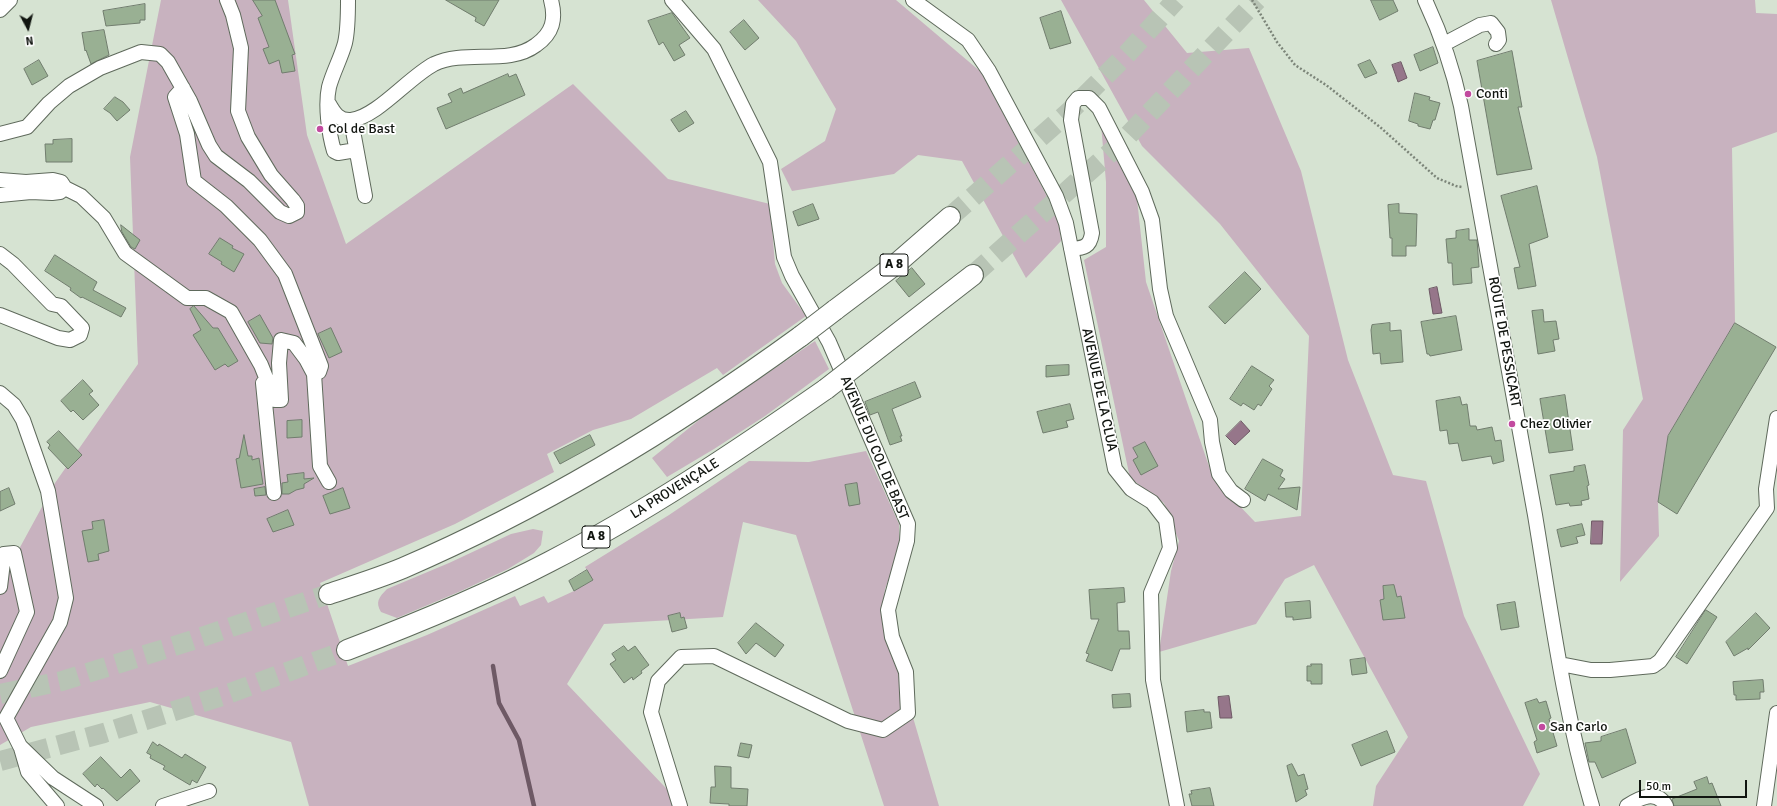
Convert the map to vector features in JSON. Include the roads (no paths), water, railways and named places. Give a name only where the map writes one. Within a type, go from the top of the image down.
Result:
[{"type":"highway","name":"A 8","points":[[329,594],[401,568],[503,522],[583,478],[678,421],[749,374],[801,336],[896,264],[950,217]]},
{"type":"highway","name":"LA PROVENÇALE","points":[[347,650],[410,626],[484,594],[549,562],[682,486],[743,446],[826,388],[973,275]]},
{"type":"street","points":[[0,10],[10,0]]},
{"type":"street","points":[[0,134],[27,127],[49,103],[69,86],[100,68],[141,52],[160,54],[168,62],[183,88],[209,145],[216,156],[248,180],[280,212],[289,216],[297,212],[297,206],[271,175],[248,137],[238,110],[241,48],[233,15],[227,0]]},
{"type":"street","points":[[348,0],[345,42],[329,87],[329,124],[334,151],[338,153],[356,150]]},
{"type":"street","points":[[328,104],[338,118],[351,120],[365,115],[434,64],[462,56],[516,54],[537,45],[547,34],[552,25],[555,14],[551,0]]},
{"type":"street","name":"AVENUE DU COL DE BAST","points":[[672,0],[714,49],[770,162],[784,257],[792,276],[829,342],[908,524],[907,541],[888,610],[892,637],[906,672],[908,713],[883,730],[848,721],[714,656],[680,657],[658,681],[651,712],[680,806]]},
{"type":"street","name":"AVENUE DE LA CLUA","points":[[913,0],[968,40],[989,71],[1056,196],[1066,223],[1116,469],[1131,489],[1152,502],[1166,520],[1170,548],[1151,593],[1153,680],[1177,806]]},
{"type":"street","name":"ROUTE DE PESSICART","points":[[1425,0],[1444,44],[1456,83],[1476,187],[1560,664],[1581,769],[1592,806]]},
{"type":"street","points":[[1444,44],[1480,25],[1491,23],[1498,32],[1499,40],[1496,44]]},
{"type":"street","points":[[183,88],[174,98],[187,134],[194,181],[226,206],[260,240],[285,274],[321,366],[319,372],[314,374]]},
{"type":"street","points":[[1071,249],[1084,248],[1088,246],[1091,241],[1092,233],[1071,120],[1072,104],[1078,98],[1089,98],[1099,108],[1142,192],[1152,220],[1160,289],[1166,316],[1210,420],[1212,442],[1219,474],[1231,491],[1243,500]]},
{"type":"street","points":[[351,120],[364,196]]},
{"type":"street","points":[[0,180],[26,182],[53,180],[61,182],[64,184],[65,188],[81,196],[104,218],[125,253],[187,298],[206,298],[231,312],[261,365],[275,400],[281,400],[278,363],[281,340],[294,343],[306,359],[314,374],[320,466],[329,482]]},
{"type":"street","points":[[0,195],[31,192],[52,193],[60,192],[65,188]]},
{"type":"street","points":[[0,254],[13,264],[52,304],[61,306],[82,328],[80,335],[70,340],[58,338],[0,315]]},
{"type":"street","points":[[261,365],[274,493]]},
{"type":"street","points":[[0,393],[14,405],[23,420],[48,491],[66,598],[60,622],[3,723],[20,746],[53,778],[96,806]]},
{"type":"street","points":[[1560,664],[1591,670],[1610,670],[1653,666],[1660,661],[1767,508],[1766,489],[1777,418]]},
{"type":"street","points":[[0,588],[4,554],[14,553],[27,612],[0,670]]},
{"type":"street","points":[[1764,806],[1777,713]]},
{"type":"street","points":[[20,746],[28,772],[57,806]]},
{"type":"street","points":[[163,806],[209,791]]},
{"type":"street","points":[[1627,806],[1639,798],[1653,796],[1663,800],[1666,806]]},
{"type":"waterway","points":[[493,666],[499,703],[519,740],[534,806]]},
{"type":"tunnel","points":[[950,217],[1070,111],[1127,54],[1176,0]]},
{"type":"tunnel","points":[[973,275],[1121,143],[1257,0]]},
{"type":"tunnel","points":[[0,694],[62,681],[190,641],[329,594]]},
{"type":"tunnel","points":[[0,761],[104,733],[222,696],[347,650]]},
{"type":"place","name":"Conti","points":[[1468,94]]},
{"type":"place","name":"Col de Bast","points":[[320,129]]},
{"type":"place","name":"Chez Olivier","points":[[1512,424]]},
{"type":"place","name":"San Carlo","points":[[1542,727]]}]
